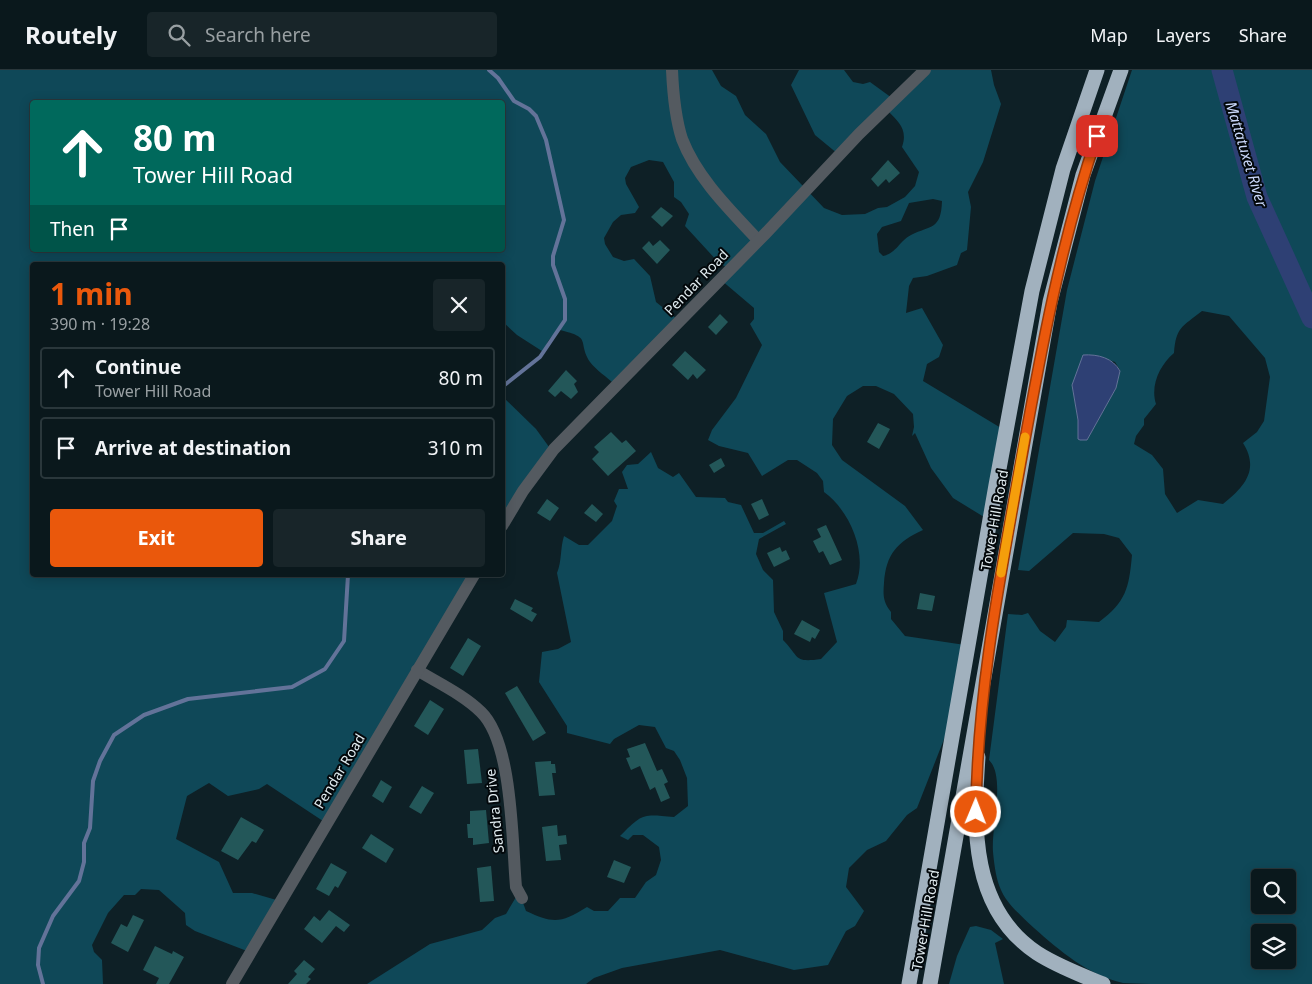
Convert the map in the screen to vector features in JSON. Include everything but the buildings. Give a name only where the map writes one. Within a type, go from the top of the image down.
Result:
[{"type":"highway","name":"Tower Hill Road","points":[[909,984],[994,494],[1032,291],[1063,169],[1097,70]]},
{"type":"highway","name":"Tower Hill Road","points":[[930,984],[1038,362],[1060,260],[1083,175],[1121,70]]},
{"type":"highway","points":[[986,665],[976,802],[977,847],[985,886],[1004,921],[1024,942],[1047,959],[1103,984]]},
{"type":"street","points":[[672,70],[673,96],[680,129],[690,155],[717,195],[758,240]]},
{"type":"street","name":"Pendar Road","points":[[505,521],[523,490],[554,449],[888,104],[925,70]]},
{"type":"street","name":"Pendar Road","points":[[232,984],[473,577]]},
{"type":"street","name":"Sandra Drive","points":[[417,670],[482,712],[494,728],[506,771],[516,887],[522,898]]},
{"type":"shaded area","points":[[0,70],[712,70],[721,86],[736,96],[745,115],[766,134],[780,162],[824,208],[842,215],[865,214],[878,208],[887,207],[905,197],[915,186],[919,172],[902,147],[904,136],[901,127],[888,111],[838,154],[815,135],[791,85],[799,70],[844,70],[853,82],[863,84],[870,82],[892,98],[923,70],[991,70],[1001,104],[983,162],[968,192],[971,207],[967,250],[961,253],[957,265],[927,276],[913,278],[909,286],[906,313],[922,308],[943,345],[939,357],[927,364],[923,381],[1001,428],[984,517],[953,498],[931,468],[915,433],[912,436],[914,427],[913,414],[894,394],[876,386],[863,386],[847,396],[833,419],[832,445],[842,460],[905,506],[923,530],[900,544],[894,550],[887,564],[884,595],[886,605],[891,612],[891,619],[905,636],[965,645],[948,729],[917,808],[907,815],[886,841],[867,850],[849,868],[846,887],[864,911],[855,926],[846,931],[828,965],[794,970],[720,950],[622,968],[594,978],[586,984],[367,984],[430,944],[482,930],[495,918],[506,914],[519,892],[526,911],[544,918],[557,920],[564,919],[587,907],[594,911],[608,911],[620,898],[635,898],[646,882],[656,875],[661,860],[659,847],[643,835],[633,835],[628,840],[620,836],[639,819],[655,815],[674,817],[688,806],[687,778],[680,760],[674,751],[666,748],[655,727],[639,725],[614,739],[610,744],[567,733],[567,726],[539,682],[542,652],[558,649],[571,642],[557,573],[564,536],[579,545],[588,545],[612,521],[617,506],[614,501],[619,489],[628,489],[622,472],[627,465],[638,464],[651,452],[658,468],[673,477],[679,473],[696,497],[725,498],[728,502],[741,505],[754,533],[763,533],[784,521],[786,524],[759,539],[756,554],[763,570],[773,580],[774,612],[783,631],[783,640],[798,657],[806,660],[821,659],[837,642],[824,593],[856,584],[860,559],[854,534],[842,510],[824,492],[823,481],[817,473],[797,460],[788,460],[762,476],[748,453],[719,446],[708,440],[712,430],[736,398],[762,345],[750,324],[754,319],[754,308],[721,280],[728,268],[719,263],[685,226],[689,214],[681,202],[674,197],[674,182],[663,162],[649,160],[631,167],[625,178],[626,184],[639,207],[635,213],[621,215],[613,222],[604,238],[605,244],[613,257],[624,261],[634,259],[650,276],[656,302],[677,319],[614,384],[590,362],[581,338],[577,335],[560,330],[549,340],[545,353],[517,335],[505,324],[505,262],[30,262],[30,577],[471,577],[326,823],[267,784],[259,789],[228,796],[209,783],[187,796],[176,839],[219,862],[233,893],[252,893],[280,901],[247,951],[195,931],[186,925],[185,913],[159,890],[141,889],[135,895],[124,895],[108,913],[92,945],[94,952],[102,960],[103,984],[0,984]],"holes":[[[933,199],[942,201],[940,217],[934,225],[911,235],[888,254],[883,256],[879,252],[877,234],[882,227],[901,221],[909,203]]]},
{"type":"shaded area","points":[[1132,70],[1312,70],[1312,984],[1144,984],[1123,983],[1110,979],[1086,968],[1054,945],[1009,903],[1000,887],[993,852],[997,778],[989,760],[1008,614],[1022,615],[1028,613],[1040,631],[1055,642],[1066,627],[1067,620],[1099,622],[1108,615],[1121,601],[1131,567],[1132,555],[1119,538],[1104,534],[1073,533],[1029,571],[1018,570],[1067,290],[1095,181]],"holes":[[[1202,311],[1229,316],[1265,358],[1270,377],[1264,421],[1257,432],[1243,443],[1250,462],[1250,470],[1243,484],[1223,504],[1198,500],[1177,513],[1165,494],[1163,469],[1152,455],[1134,444],[1136,436],[1144,425],[1144,419],[1156,404],[1154,397],[1155,383],[1164,363],[1174,353],[1178,333],[1185,324]],[[1095,355],[1115,362],[1120,370],[1116,388],[1087,440],[1078,438],[1078,420],[1072,385]]]},
{"type":"shaded area","points":[[505,399],[536,429],[552,451],[505,521]]},
{"type":"shaded area","points":[[976,926],[991,930],[1003,939],[995,943],[1004,984],[949,984],[957,956],[970,927]]},
{"type":"water","points":[[1083,355],[1094,355],[1109,360],[1120,371],[1116,388],[1087,440],[1078,439],[1078,420],[1072,385]]},
{"type":"waterway","points":[[489,70],[498,78],[514,101],[529,109],[536,116],[546,140],[564,220],[553,256],[553,265],[565,299],[565,320],[540,357],[505,385]]},
{"type":"waterway","name":"Mattatuxet River","points":[[1222,70],[1257,197],[1312,318]]},
{"type":"waterway","points":[[43,984],[38,965],[39,948],[53,916],[79,881],[84,862],[84,843],[90,828],[93,781],[100,761],[114,735],[144,715],[188,699],[292,687],[325,669],[344,641],[348,577]]},
{"type":"slow traffic","points":[[1001,573],[1025,437]]},
{"type":"route","points":[[976,812],[977,773],[986,665],[1014,497],[1050,302],[1075,203],[1097,136]]}]
